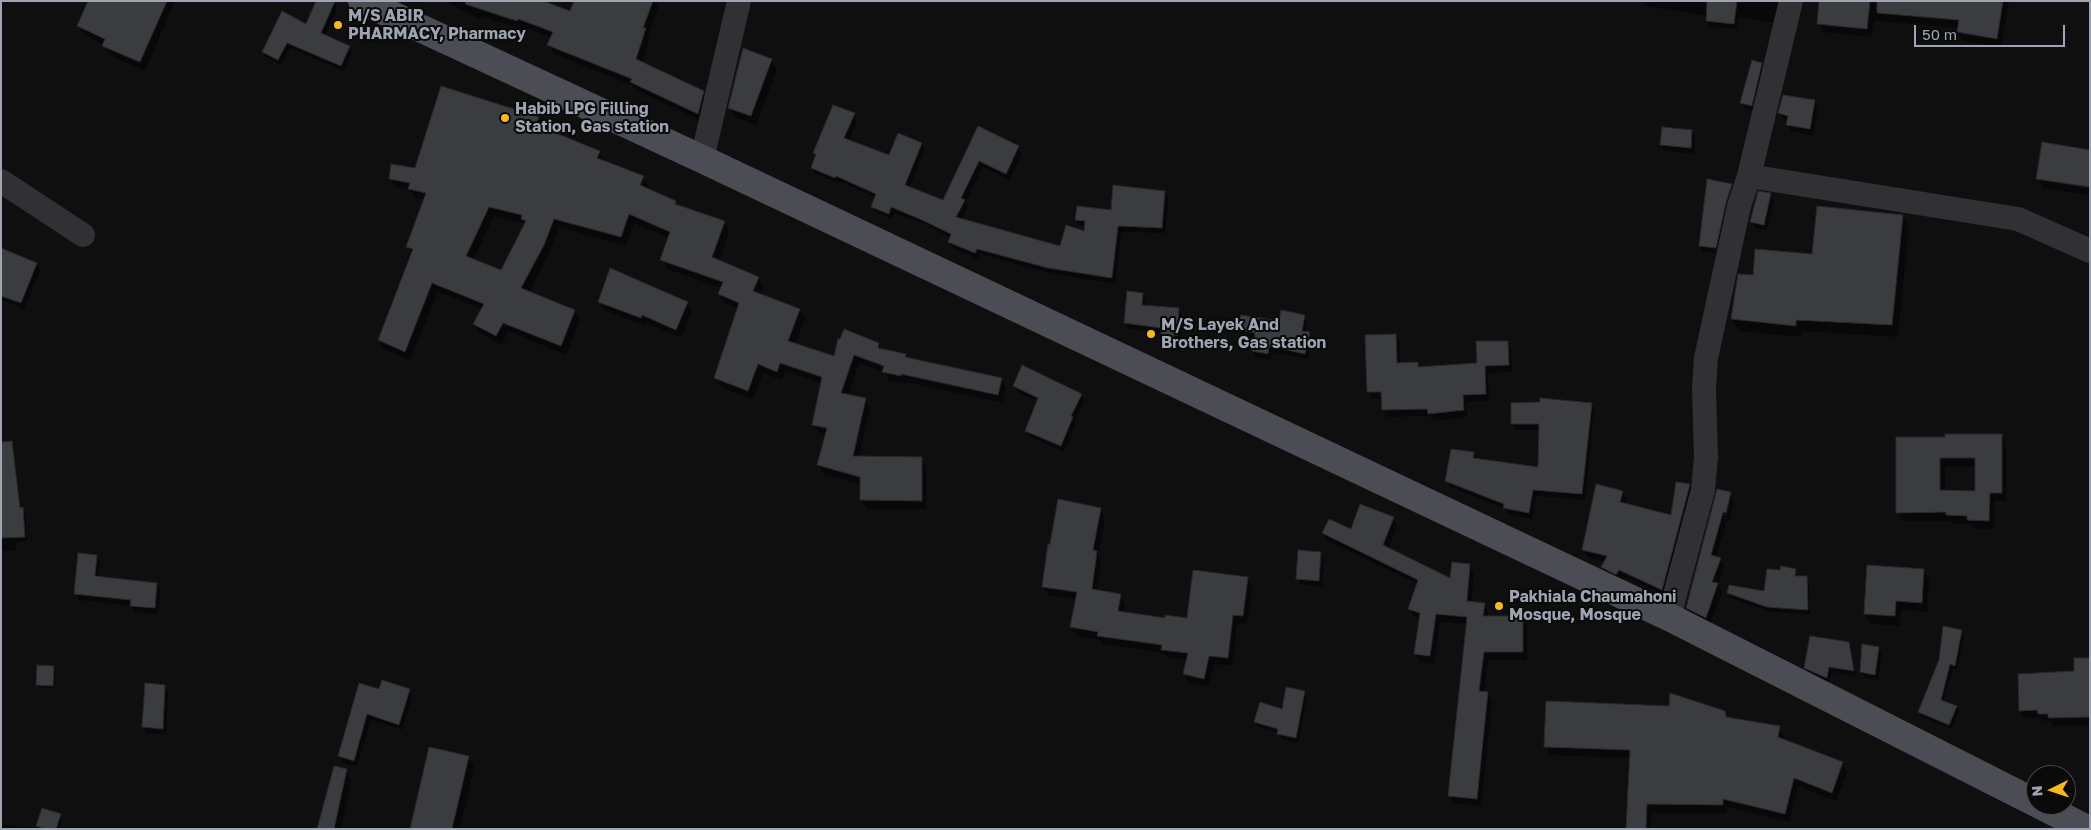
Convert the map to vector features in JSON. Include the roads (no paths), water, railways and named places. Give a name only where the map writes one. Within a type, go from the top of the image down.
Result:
[{"type":"main road","points":[[362,1],[702,159],[1669,617],[2026,798]]},
{"type":"main road","points":[[2060,815],[2087,829]]},
{"type":"street","points":[[702,159],[738,1]]},
{"type":"street","points":[[1669,617],[1703,490],[1706,457],[1704,388],[1706,358],[1739,206],[1749,176],[1791,1]]},
{"type":"street","points":[[1749,176],[2018,219],[2090,251]]},
{"type":"street","points":[[1,181],[83,235]]},
{"type":"place","name":"M/S ABIR PHARMACY, Pharmacy","points":[[338,25]]},
{"type":"place","name":"Habib LPG Filling Station, Gas station","points":[[505,118]]},
{"type":"place","name":"M/S Layek And Brothers, Gas station","points":[[1151,334]]},
{"type":"place","name":"Pakhiala Chaumahoni Mosque, Mosque","points":[[1499,606]]}]
